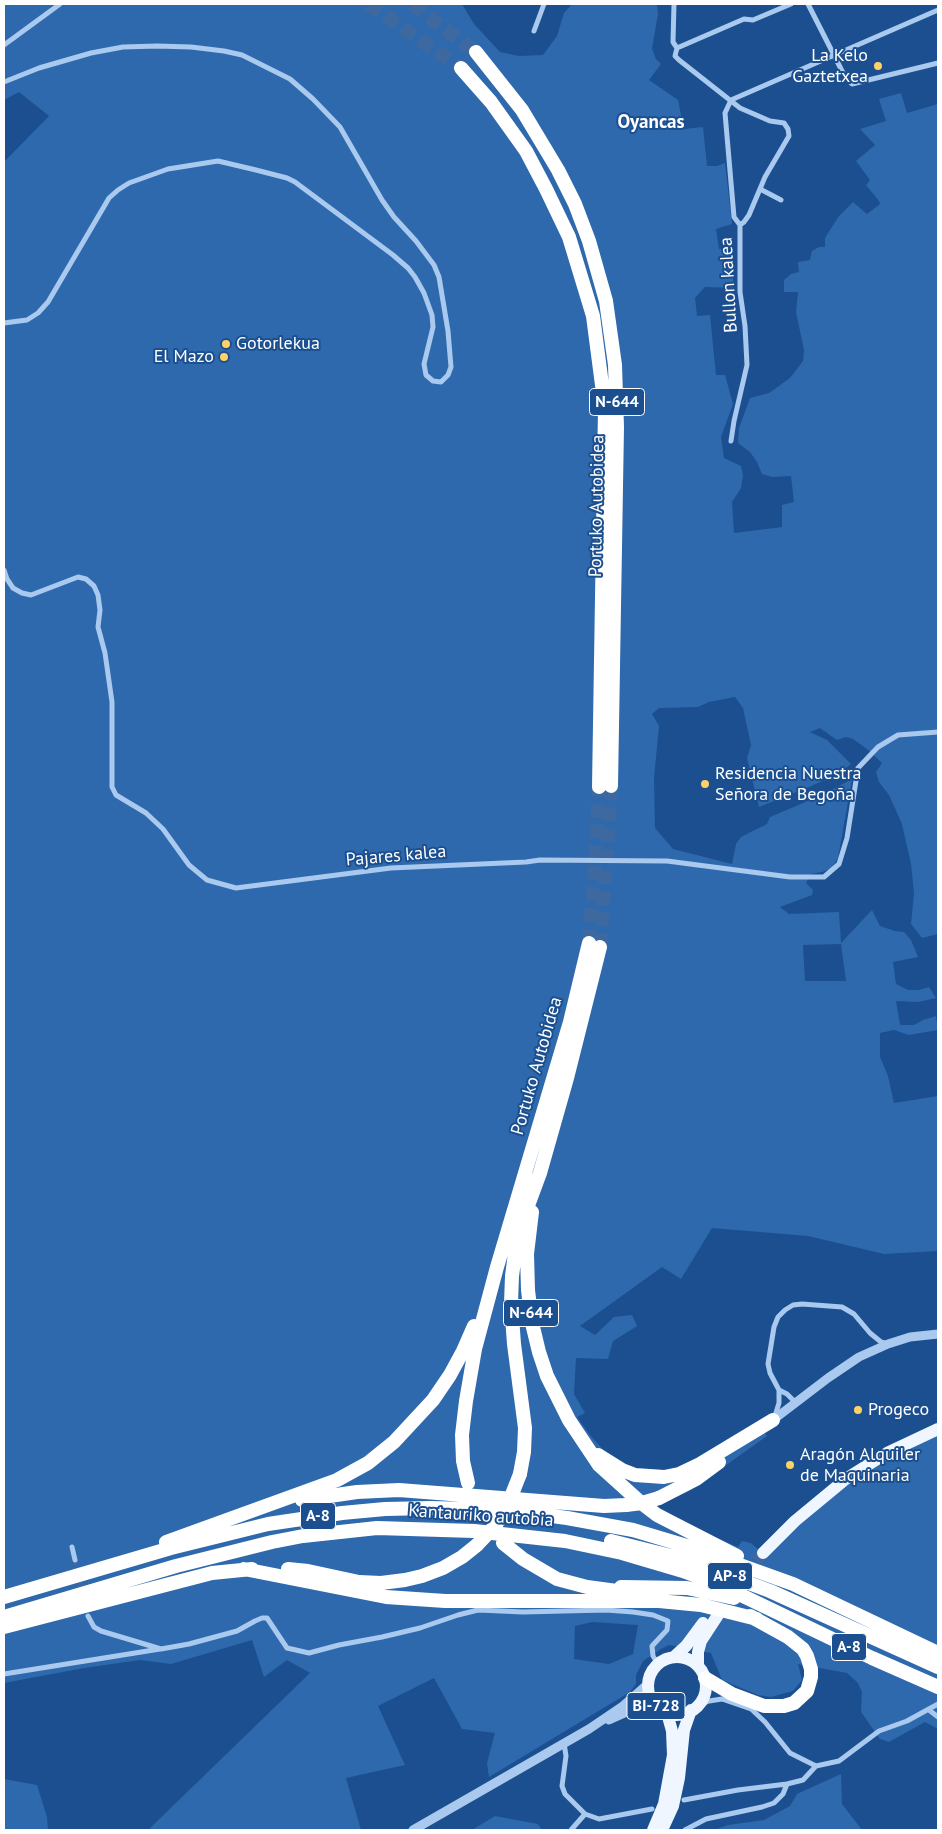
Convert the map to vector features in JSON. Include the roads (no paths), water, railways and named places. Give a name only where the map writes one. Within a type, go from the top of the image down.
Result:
[{"type":"highway","name":"Portuko Autobidea","points":[[461,68],[491,102],[526,151],[569,237],[593,316],[605,408],[605,787],[618,427],[615,365],[606,301],[589,241],[575,204],[558,170],[522,110],[476,52]]},
{"type":"highway","name":"Portuko Autobidea","points":[[497,1267],[594,945],[567,1078],[540,1173]]},
{"type":"highway","name":"N-644","points":[[540,1173],[530,1224],[527,1254],[528,1290],[532,1323],[539,1352],[557,1398],[599,1464],[611,1477],[651,1510],[698,1537],[784,1581]]},
{"type":"highway","points":[[4,1627],[212,1572],[276,1568],[308,1571],[360,1582],[381,1583],[405,1580],[436,1571],[477,1545],[495,1526],[507,1507],[520,1474],[524,1452],[525,1428],[511,1322],[512,1276],[520,1227],[540,1173]]},
{"type":"highway","name":"N-644","points":[[468,1482],[462,1447],[466,1401],[476,1349],[497,1267]]},
{"type":"highway","name":"N-644","points":[[268,1506],[352,1473],[394,1442],[415,1422],[446,1382],[463,1351],[497,1267]]},
{"type":"highway","name":"N-644","points":[[584,1442],[604,1460],[622,1470],[648,1477],[664,1477],[678,1474],[700,1464],[774,1420]]},
{"type":"highway","points":[[114,1564],[186,1534],[268,1506],[357,1492],[399,1490],[604,1506],[642,1503],[659,1498],[696,1479],[774,1420]]},
{"type":"highway","name":"Kantauriko autobia","points":[[4,1597],[114,1564],[242,1530],[300,1518],[385,1508],[508,1510],[633,1530],[690,1547],[784,1581],[938,1653]]},
{"type":"highway","name":"AP-8","points":[[377,1528],[430,1523],[499,1524],[569,1533],[630,1545],[687,1560],[770,1591],[938,1667]]},
{"type":"highway","name":"Kantauriko autobia","points":[[4,1617],[245,1547],[303,1536],[377,1528],[474,1531],[565,1541],[622,1553],[683,1572],[720,1585],[872,1658],[938,1687]]},
{"type":"highway","points":[[503,1543],[523,1559],[557,1579],[622,1592],[703,1600],[757,1619],[788,1637],[803,1649],[810,1662],[812,1677],[810,1686],[802,1697],[794,1703],[784,1706],[764,1706],[740,1698],[705,1678]]},
{"type":"highway","points":[[244,1569],[386,1597],[445,1601],[659,1601],[701,1605],[757,1619]]},
{"type":"highway","points":[[587,1586],[687,1588],[762,1604]]},
{"type":"main road","points":[[938,1429],[887,1453],[847,1478],[795,1521],[765,1555],[811,1515],[854,1482],[900,1454],[938,1437]]},
{"type":"main road","points":[[658,1664],[674,1657],[714,1615],[701,1641],[698,1652],[698,1665]]},
{"type":"main road","points":[[674,1657],[683,1657],[698,1665]]},
{"type":"main road","name":"BI-728","points":[[658,1664],[651,1673],[648,1684],[654,1704],[667,1713],[684,1714],[695,1708]]},
{"type":"main road","name":"BI-728","points":[[662,1830],[673,1806],[679,1778],[684,1730],[695,1708],[704,1696],[706,1687],[705,1678],[698,1665]]},
{"type":"main road","name":"BI-728","points":[[653,1830],[664,1804],[673,1755],[672,1731],[667,1713]]},
{"type":"street","points":[[4,45],[60,4]]},
{"type":"street","points":[[534,31],[544,4]]},
{"type":"street","points":[[674,4],[673,42],[677,48],[675,56],[731,100],[751,113],[770,121],[784,123],[788,129],[789,136],[760,189],[749,215],[740,225]]},
{"type":"street","points":[[677,48],[744,19],[753,20],[790,4]]},
{"type":"street","points":[[808,4],[846,78],[852,84],[938,63]]},
{"type":"street","points":[[731,100],[938,10]]},
{"type":"street","points":[[4,82],[38,68],[90,53],[123,47],[157,46],[191,47],[242,55],[290,79],[314,99],[340,128],[382,200],[434,266],[439,277],[448,331],[451,367],[448,375],[441,382],[433,381],[426,375],[424,364],[433,326],[432,315],[424,293],[408,268],[296,182],[288,178],[228,162],[206,161],[168,169],[118,190],[109,198],[48,302],[38,313],[26,320],[4,323]]},
{"type":"street","name":"Bullon kalea","points":[[731,100],[725,113],[734,217],[740,225],[740,292],[745,326],[747,365],[731,441]]},
{"type":"street","points":[[760,189],[781,200]]},
{"type":"street","name":"Pajares kalea","points":[[4,570],[7,579],[14,588],[22,593],[32,594],[78,577],[86,579],[94,586],[98,595],[100,610],[98,627],[105,653],[112,702],[112,787],[116,795],[146,813],[162,829],[189,865],[207,880],[236,888],[391,868],[540,860],[667,861],[790,877],[824,877],[840,864],[847,838],[858,768],[878,746],[898,735],[938,732]]},
{"type":"street","points":[[774,1420],[779,1403],[779,1390],[770,1373],[768,1364],[771,1340],[778,1317],[794,1306],[821,1304],[842,1307],[854,1314],[870,1333],[881,1342],[888,1344]]},
{"type":"street","points":[[774,1420],[828,1378],[859,1357],[888,1344],[910,1337],[938,1334]]},
{"type":"street","points":[[779,1390],[787,1394],[796,1403]]},
{"type":"street","points":[[72,1546],[75,1560]]},
{"type":"street","points":[[4,1674],[189,1644],[237,1631],[262,1618],[267,1618],[287,1648],[309,1653],[339,1644],[420,1628],[478,1610],[523,1612],[606,1610],[654,1615],[668,1621],[667,1630],[652,1646],[653,1656],[658,1664]]},
{"type":"street","points":[[88,1616],[94,1626],[101,1631],[161,1649]]},
{"type":"street","points":[[413,1830],[588,1729],[623,1706],[648,1684]]},
{"type":"street","points":[[740,1698],[790,1752],[816,1766]]},
{"type":"street","points":[[695,1708],[709,1701],[722,1699],[753,1710]]},
{"type":"street","points":[[588,1729],[627,1712],[654,1704]]},
{"type":"street","points":[[684,1800],[803,1780],[816,1766],[839,1761],[879,1731],[907,1721],[938,1704]]},
{"type":"street","points":[[929,1710],[938,1717]]},
{"type":"street","points":[[564,1743],[566,1756],[562,1786],[565,1794],[586,1814],[599,1819],[652,1808]]},
{"type":"street","points":[[685,1830],[706,1819],[762,1808],[774,1803],[783,1794],[787,1784]]},
{"type":"street","points":[[571,1830],[586,1814]]},
{"type":"tunnel","points":[[368,4],[461,68]]},
{"type":"tunnel","points":[[412,4],[476,52]]},
{"type":"tunnel","points":[[600,947],[611,786]]},
{"type":"tunnel","points":[[589,943],[599,787]]},
{"type":"tunnel","points":[[477,1501],[482,1512],[500,1538]]},
{"type":"tunnel","points":[[709,1615],[763,1553]]},
{"type":"tunnel","points":[[75,1560],[82,1591]]},
{"type":"place","name":"La Kelo Gaztetxea","points":[[878,66]]},
{"type":"place","name":"Gotorlekua","points":[[226,344]]},
{"type":"place","name":"El Mazo","points":[[224,357]]},
{"type":"place","name":"Residencia Nuestra Señora de Begoña","points":[[705,784]]},
{"type":"place","name":"Progeco","points":[[858,1410]]},
{"type":"place","name":"Aragón Alquiler de Maquinaria","points":[[790,1465]]},
{"type":"district","name":"Oyancas","points":[[651,123]]}]
